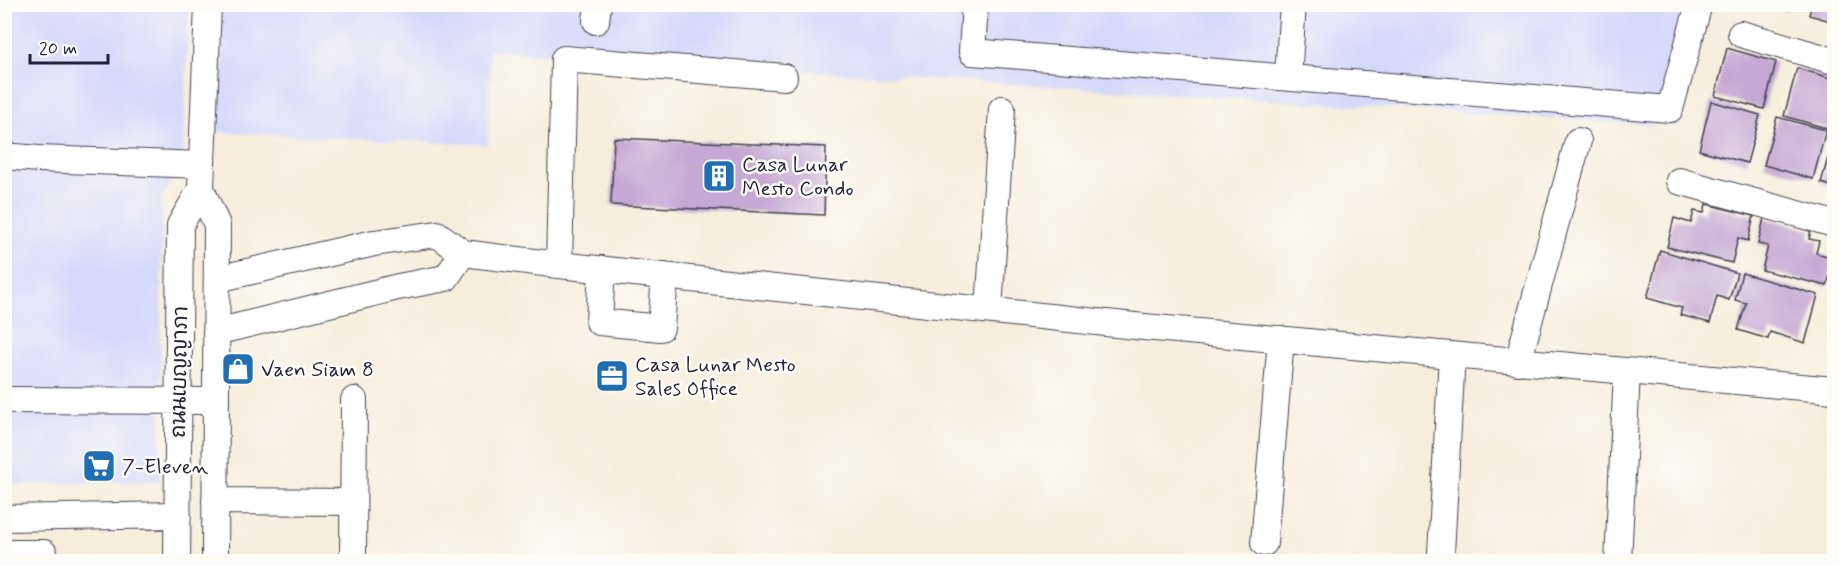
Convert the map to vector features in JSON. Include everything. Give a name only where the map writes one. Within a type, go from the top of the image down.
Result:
[{"type":"street","name":"ถนนเบญญาภา","points":[[208,4],[202,177],[217,225],[215,561]]},
{"type":"street","points":[[975,4],[972,52],[1670,109],[1699,4]]},
{"type":"street","points":[[1288,77],[1293,4]]},
{"type":"street","points":[[1742,34],[1834,62]]},
{"type":"street","points":[[559,265],[564,59],[784,77]]},
{"type":"street","points":[[989,310],[1002,109]]},
{"type":"street","points":[[1518,362],[1578,141]]},
{"type":"street","points":[[4,156],[202,177]]},
{"type":"street","name":"ถนนเบญญาภา","points":[[177,561],[180,225],[202,177]]},
{"type":"street","points":[[1678,181],[1834,224]]},
{"type":"street","points":[[217,279],[374,243],[437,234],[463,253],[559,265],[1518,362],[1833,387]]},
{"type":"street","points":[[216,332],[398,287],[446,278],[463,253]]},
{"type":"street","points":[[602,269],[599,322],[661,328],[665,276]]},
{"type":"street","points":[[1264,543],[1281,339]]},
{"type":"street","points":[[1441,553],[1452,355]]},
{"type":"street","points":[[1618,561],[1627,371]]},
{"type":"street","points":[[4,400],[216,401]]},
{"type":"street","points":[[353,561],[354,400]]},
{"type":"street","points":[[215,501],[353,502]]},
{"type":"street","points":[[4,518],[178,515]]},
{"type":"street","points":[[4,553],[44,553],[44,561]]},
{"type":"shaded area","points":[[4,5],[189,5],[183,162],[162,197],[160,481],[5,485]]},
{"type":"shaded area","points":[[222,5],[1712,5],[1678,126],[490,51],[488,145],[218,132]]},
{"type":"building","points":[[1772,4],[1791,4],[1789,10]]},
{"type":"building","points":[[1812,4],[1834,4],[1834,22],[1809,15]]},
{"type":"building","points":[[1727,48],[1776,62],[1764,109],[1715,96]]},
{"type":"building","points":[[1797,68],[1834,79],[1833,130],[1784,116]]},
{"type":"building","points":[[1711,101],[1760,115],[1747,163],[1699,150]]},
{"type":"building","points":[[1777,117],[1826,130],[1813,179],[1764,165]]},
{"type":"building","points":[[1834,136],[1834,187],[1821,183]]},
{"type":"building","name":"Casa Lunar Mesto Condo","points":[[614,138],[826,147],[824,215],[611,205]]},
{"type":"building","points":[[1706,204],[1754,216],[1748,241],[1738,238],[1732,263],[1667,247],[1674,218],[1691,223],[1694,211],[1704,213]]},
{"type":"building","points":[[1764,218],[1811,230],[1809,239],[1819,241],[1816,253],[1834,258],[1827,286],[1762,270],[1768,246],[1758,244]]},
{"type":"building","points":[[1660,250],[1737,273],[1729,300],[1717,296],[1710,323],[1680,315],[1682,308],[1647,298]]},
{"type":"building","points":[[1742,273],[1818,295],[1805,343],[1770,332],[1768,339],[1738,330],[1746,303],[1735,300]]},
{"type":"place","name":"Casa Lunar Mesto Condo","points":[[719,176]]},
{"type":"place","name":"Vaen Siam 8","points":[[238,369]]},
{"type":"place","name":"Casa Lunar Mesto Sales Office","points":[[612,376]]},
{"type":"place","name":"7-Eleven","points":[[99,466]]}]
